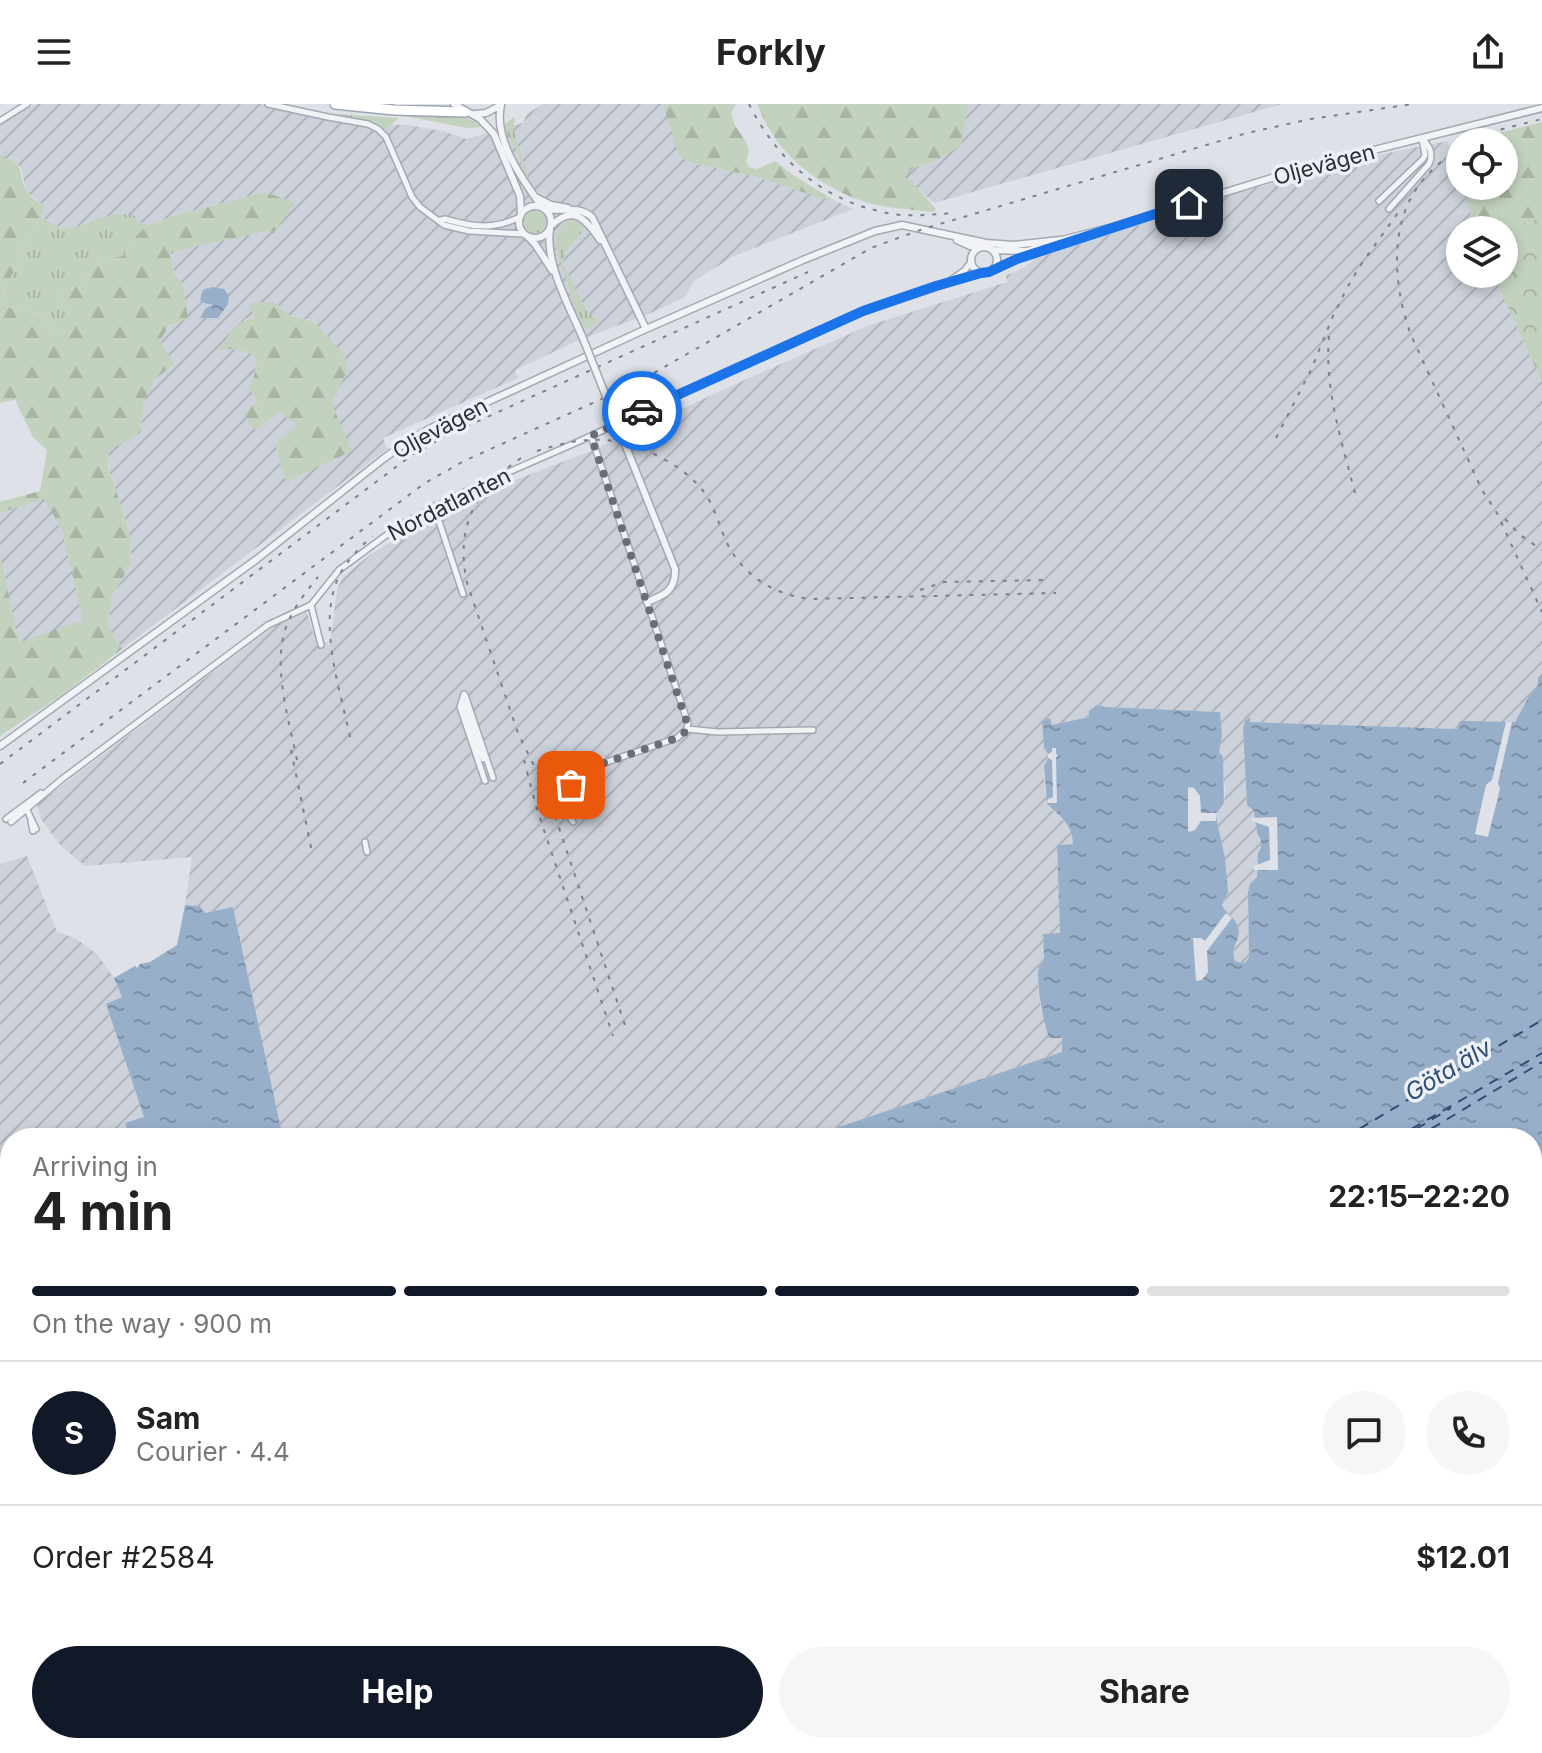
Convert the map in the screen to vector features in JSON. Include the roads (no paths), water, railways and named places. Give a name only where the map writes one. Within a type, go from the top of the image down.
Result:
[{"type":"main road","points":[[335,104],[468,113]]},
{"type":"street","points":[[0,121],[27,104]]},
{"type":"street","points":[[268,104],[368,124],[378,129],[386,137],[412,197],[444,225],[469,231],[541,237],[563,217],[578,216],[587,222],[609,252]]},
{"type":"street","points":[[454,104],[486,124],[494,134],[519,191],[519,225],[560,283]]},
{"type":"street","points":[[468,113],[486,113],[501,104]]},
{"type":"street","points":[[501,104],[499,122],[502,134],[519,175],[550,215],[550,252],[560,283],[675,569],[671,589],[647,602]]},
{"type":"street","name":"Oljevägen","points":[[953,238],[971,259],[974,268],[981,273],[989,272],[1017,259],[1109,228],[1314,165],[1542,108]]},
{"type":"street","points":[[1379,201],[1423,159],[1422,138]]},
{"type":"street","points":[[1389,209],[1431,160],[1430,149],[1422,138]]},
{"type":"street","points":[[534,196],[548,204],[581,210],[592,217],[646,329]]},
{"type":"street","points":[[439,220],[484,227],[503,224],[520,216],[531,206],[561,211],[571,209]]},
{"type":"street","name":"Oljevägen","points":[[0,746],[257,559],[408,441],[435,426],[788,266],[875,231],[902,225],[986,243],[1014,245],[1060,240]]},
{"type":"street","name":"Oljevägen","points":[[939,233],[970,246],[1027,251],[1109,228]]},
{"type":"street","points":[[971,259],[981,247]]},
{"type":"street","points":[[992,250],[997,260],[993,269]]},
{"type":"street","name":"Nordatlanten","points":[[947,283],[959,276],[971,259]]},
{"type":"street","name":"Nordatlanten","points":[[9,821],[268,625],[311,605],[339,570],[400,525],[434,506],[863,311],[981,273]]},
{"type":"street","points":[[573,822],[562,804],[560,789],[564,780],[575,773],[677,738],[687,729],[688,723],[591,436]]},
{"type":"street","points":[[434,506],[463,594]]},
{"type":"street","points":[[311,605],[321,645]]},
{"type":"street","points":[[461,700],[489,780]]},
{"type":"street","points":[[687,729],[718,732],[813,730]]},
{"type":"street","points":[[575,773],[571,787],[581,804]]},
{"type":"street","points":[[27,810],[35,830]]},
{"type":"street","points":[[365,842],[367,852]]},
{"type":"water","points":[[211,287],[224,289],[229,296],[228,304],[218,318],[200,318],[206,308],[213,305],[200,300],[203,290]]},
{"type":"water","name":"Göta älv","points":[[1542,673],[1542,1128],[836,1128],[1062,1052],[1062,1038],[1049,1038],[1042,1013],[1038,972],[1044,961],[1043,934],[1060,933],[1057,845],[1073,844],[1068,826],[1047,804],[1044,766],[1048,754],[1044,748],[1042,721],[1050,718],[1052,725],[1089,717],[1089,711],[1097,705],[1220,712],[1222,735],[1219,752],[1223,757],[1224,803],[1217,813],[1217,821],[1228,892],[1222,905],[1238,927],[1234,956],[1235,961],[1242,963],[1249,957],[1248,892],[1250,884],[1257,877],[1261,848],[1254,811],[1247,805],[1245,721],[1250,717],[1250,722],[1458,729],[1462,721],[1515,722],[1538,685]]},
{"type":"water","points":[[185,905],[200,906],[205,913],[233,907],[281,1128],[126,1128],[125,1123],[144,1117],[106,1004],[122,997],[114,978],[135,966],[137,968],[150,962],[177,945]]},
{"type":"railway","points":[[749,104],[783,155],[829,192],[890,214],[954,213]]},
{"type":"railway","points":[[23,783],[425,483],[464,461],[635,384],[871,248],[923,229],[1247,133],[1311,119],[1413,104]]},
{"type":"railway","points":[[1507,128],[1542,119]]},
{"type":"railway","points":[[1446,158],[1419,185],[1402,220],[1397,258],[1405,317],[1482,490],[1497,513],[1542,612]]},
{"type":"railway","points":[[1276,438],[1311,370],[1347,288],[1402,207]]},
{"type":"railway","points":[[0,764],[412,455],[445,436],[808,272]]},
{"type":"railway","points":[[1329,336],[1332,399],[1357,501]]},
{"type":"railway","points":[[537,451],[572,442],[603,440],[634,446],[667,461],[690,477],[704,492],[727,543],[742,565],[761,582],[797,597],[1056,593]]},
{"type":"railway","points":[[521,458],[491,483],[472,511],[464,544],[467,583],[518,733],[547,792],[627,1031]]},
{"type":"railway","points":[[1505,519],[1520,535],[1542,550]]},
{"type":"railway","points":[[350,737],[332,655],[330,612],[340,574],[372,536]]},
{"type":"railway","points":[[297,760],[281,678],[282,645],[291,615],[318,577]]},
{"type":"railway","points":[[920,590],[944,582],[1047,580]]},
{"type":"railway","points":[[291,750],[312,852]]},
{"type":"railway","points":[[524,760],[536,806],[613,1036]]}]
